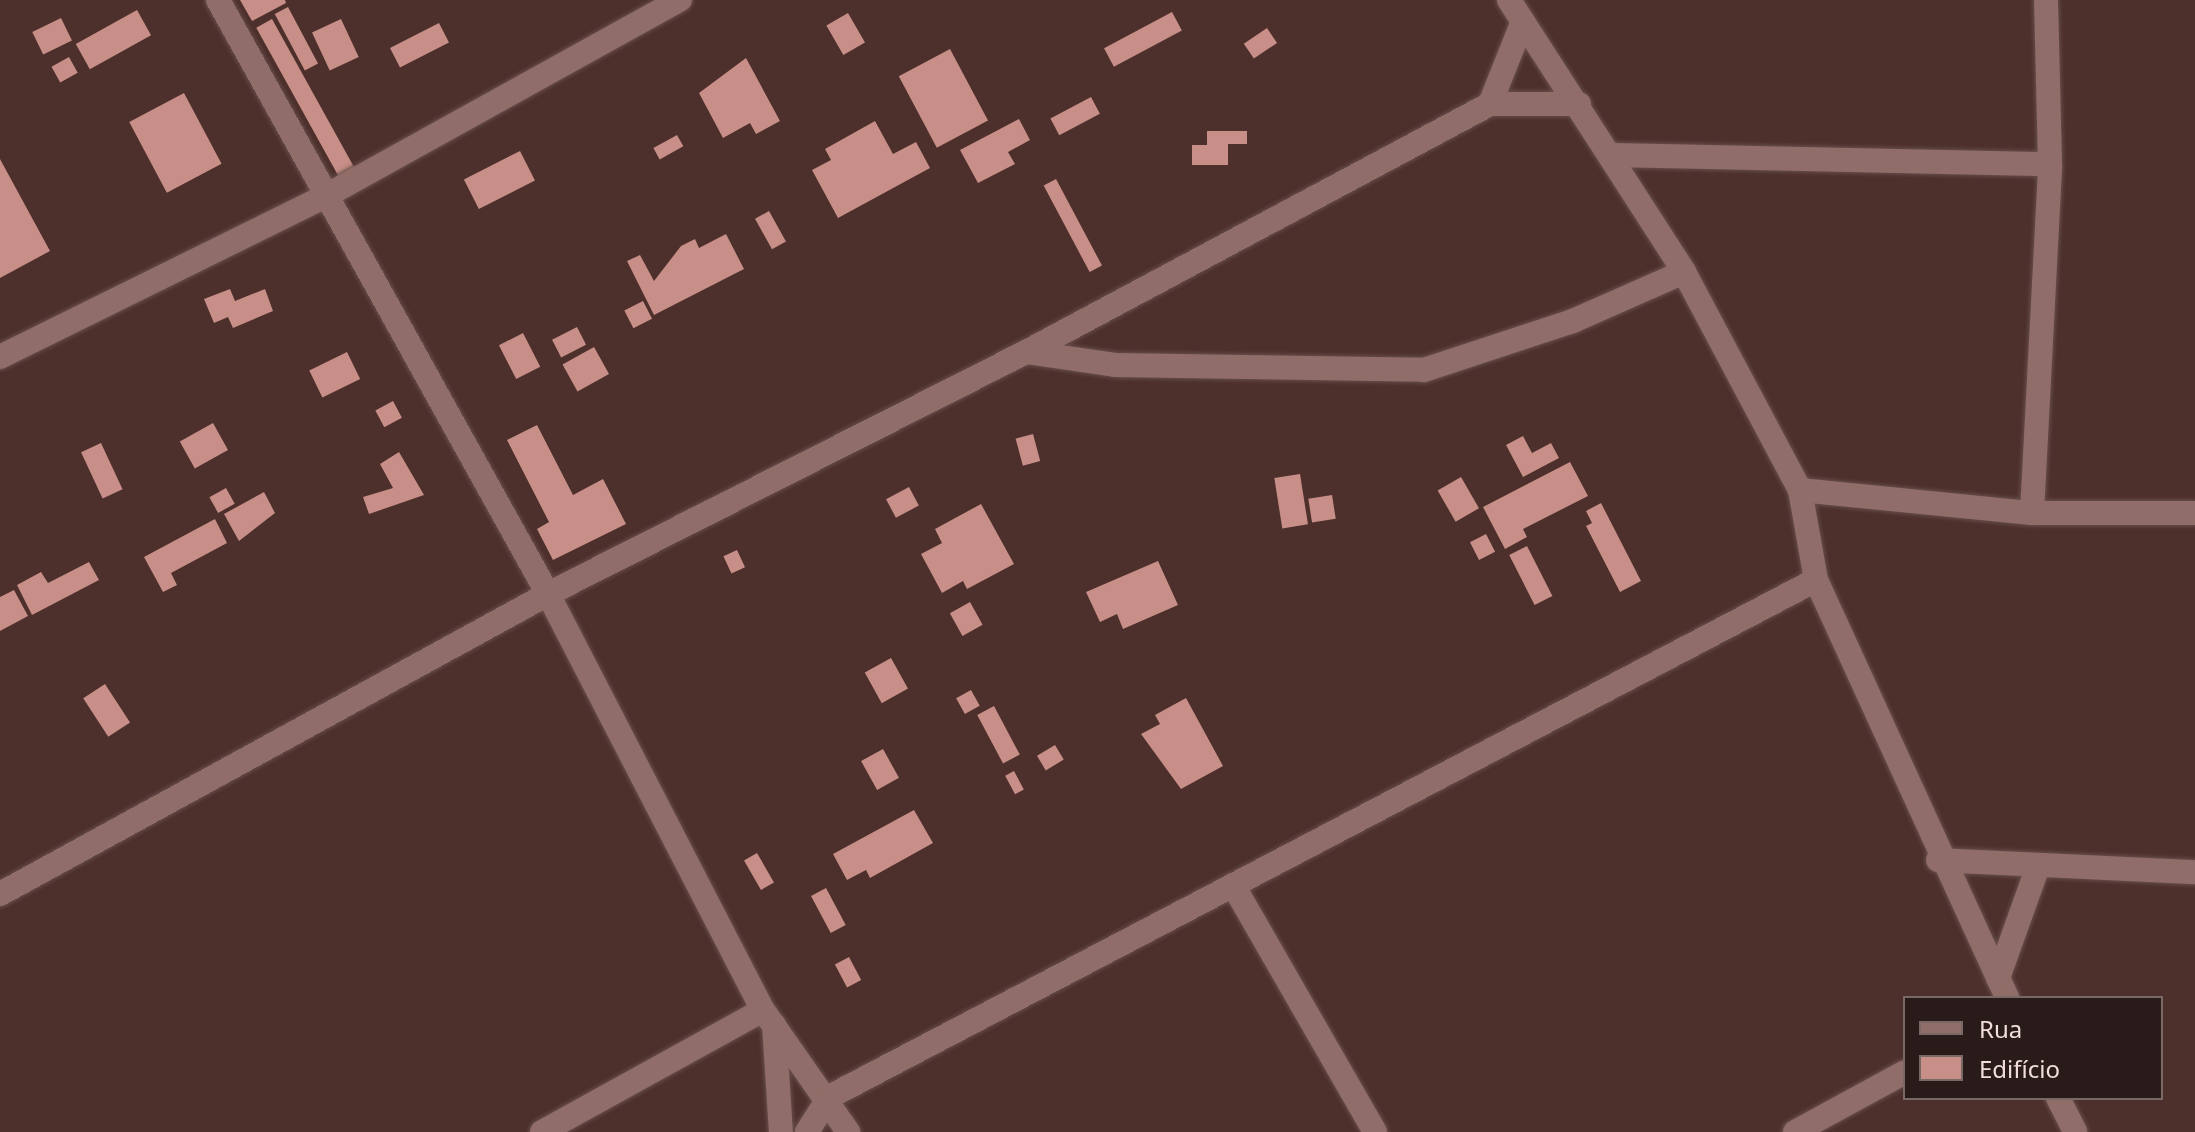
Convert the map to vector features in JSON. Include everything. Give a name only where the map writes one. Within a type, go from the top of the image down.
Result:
[{"type":"street","points":[[218,0],[324,197],[548,594],[768,1018],[829,1097],[848,1132]]},
{"type":"street","points":[[0,357],[324,197],[680,0]]},
{"type":"street","points":[[1509,0],[1614,155],[1684,272],[1800,490],[1816,580],[1938,860],[2002,988]]},
{"type":"street","points":[[2032,513],[2050,164],[2046,0]]},
{"type":"street","points":[[1490,104],[1523,21]]},
{"type":"street","points":[[0,894],[548,594],[1026,352],[1490,104],[1579,104]]},
{"type":"street","points":[[1614,155],[2050,164]]},
{"type":"street","points":[[1026,352],[1115,365],[1424,370],[1573,321],[1684,272]]},
{"type":"street","points":[[1800,490],[2032,513],[2195,513]]},
{"type":"street","points":[[807,1132],[829,1097],[1816,580]]},
{"type":"street","points":[[1938,860],[2195,872]]},
{"type":"street","points":[[2002,988],[2038,866]]},
{"type":"street","points":[[1233,885],[1375,1132]]},
{"type":"street","points":[[542,1132],[768,1018]]},
{"type":"street","points":[[768,1018],[781,1132]]},
{"type":"street","points":[[1795,1132],[1903,1073]]},
{"type":"street","points":[[2059,1100],[2075,1132]]},
{"type":"building","points":[[240,0],[285,0],[286,3],[252,21]]},
{"type":"building","points":[[288,7],[318,64],[305,71],[275,14]]},
{"type":"building","points":[[137,10],[151,35],[90,69],[76,44]]},
{"type":"building","points":[[1172,12],[1182,31],[1114,67],[1104,48]]},
{"type":"building","points":[[848,13],[865,42],[843,55],[826,26]]},
{"type":"building","points":[[61,18],[72,40],[43,54],[32,32]]},
{"type":"building","points":[[272,19],[356,171],[341,180],[256,28]]},
{"type":"building","points":[[341,19],[359,57],[330,71],[312,33]]},
{"type":"building","points":[[439,23],[449,43],[400,68],[390,48]]},
{"type":"building","points":[[1267,28],[1277,43],[1254,59],[1244,44]]},
{"type":"building","points":[[950,49],[988,121],[937,148],[899,76]]},
{"type":"building","points":[[69,57],[78,73],[60,82],[52,67]]},
{"type":"building","points":[[746,58],[780,121],[756,134],[750,123],[723,138],[699,93]]},
{"type":"building","points":[[184,93],[222,164],[167,193],[129,122]]},
{"type":"building","points":[[1091,97],[1100,114],[1059,135],[1050,119]]},
{"type":"building","points":[[1019,119],[1030,140],[1008,152],[1015,164],[978,183],[960,150]]},
{"type":"building","points":[[875,121],[893,154],[916,142],[930,168],[838,218],[812,170],[831,160],[825,149]]},
{"type":"building","points":[[1207,131],[1247,131],[1247,144],[1228,144],[1228,165],[1192,165],[1192,145],[1207,145]]},
{"type":"building","points":[[677,135],[683,146],[660,159],[653,148]]},
{"type":"building","points":[[520,151],[535,180],[479,209],[464,180]]},
{"type":"building","points":[[0,159],[50,251],[0,278]]},
{"type":"building","points":[[1056,179],[1102,266],[1090,272],[1044,186]]},
{"type":"building","points":[[769,211],[786,242],[772,249],[755,219]]},
{"type":"building","points":[[726,234],[744,269],[654,315],[627,261],[640,255],[654,281],[681,246],[695,239],[699,248]]},
{"type":"building","points":[[230,289],[235,301],[265,289],[273,311],[233,328],[228,317],[214,323],[204,299]]},
{"type":"building","points":[[643,301],[652,319],[633,328],[624,311]]},
{"type":"building","points":[[577,327],[586,345],[561,358],[552,340]]},
{"type":"building","points":[[523,333],[540,367],[516,379],[499,345]]},
{"type":"building","points":[[594,347],[609,374],[578,392],[563,364]]},
{"type":"building","points":[[347,352],[360,379],[322,397],[309,370]]},
{"type":"building","points":[[393,401],[402,418],[384,427],[375,410]]},
{"type":"building","points":[[213,423],[228,450],[195,469],[180,441]]},
{"type":"building","points":[[537,425],[573,495],[603,479],[626,524],[553,560],[537,529],[549,522],[507,440]]},
{"type":"building","points":[[1033,434],[1040,461],[1023,466],[1016,439]]},
{"type":"building","points":[[1523,436],[1532,453],[1551,443],[1559,458],[1523,477],[1506,445]]},
{"type":"building","points":[[101,443],[123,489],[103,499],[81,452]]},
{"type":"building","points":[[399,452],[424,495],[369,514],[363,497],[393,488],[380,464]]},
{"type":"building","points":[[1570,462],[1588,496],[1523,529],[1527,537],[1505,549],[1483,507]]},
{"type":"building","points":[[1300,474],[1308,524],[1282,528],[1274,478]]},
{"type":"building","points":[[1461,477],[1479,508],[1456,522],[1438,490]]},
{"type":"building","points":[[909,487],[919,506],[896,518],[886,499]]},
{"type":"building","points":[[226,488],[235,504],[218,513],[209,497]]},
{"type":"building","points":[[264,492],[275,513],[239,541],[224,514]]},
{"type":"building","points":[[1332,495],[1336,519],[1312,522],[1308,499]]},
{"type":"building","points":[[1601,503],[1641,581],[1620,592],[1586,526],[1592,523],[1586,511]]},
{"type":"building","points":[[981,504],[1014,564],[967,589],[963,581],[942,593],[921,554],[942,543],[935,529]]},
{"type":"building","points":[[215,519],[227,543],[171,573],[177,585],[163,592],[144,557]]},
{"type":"building","points":[[1486,534],[1495,552],[1479,560],[1470,542]]},
{"type":"building","points":[[1527,546],[1552,596],[1535,605],[1509,555]]},
{"type":"building","points":[[737,550],[745,567],[731,574],[723,556]]},
{"type":"building","points":[[1158,561],[1178,605],[1123,629],[1117,614],[1100,622],[1086,592]]},
{"type":"building","points":[[89,562],[99,580],[32,615],[17,585],[41,572],[48,583]]},
{"type":"building","points":[[14,590],[28,616],[0,631],[0,597]]},
{"type":"building","points":[[970,602],[983,625],[962,636],[950,613]]},
{"type":"building","points":[[891,658],[908,689],[882,703],[865,673]]},
{"type":"building","points":[[105,684],[130,723],[108,737],[83,698]]},
{"type":"building","points":[[971,690],[980,706],[965,714],[956,698]]},
{"type":"building","points":[[1186,698],[1223,766],[1181,789],[1141,734],[1160,724],[1155,715]]},
{"type":"building","points":[[994,706],[1020,755],[1003,763],[977,715]]},
{"type":"building","points":[[1055,745],[1064,760],[1046,770],[1037,756]]},
{"type":"building","points":[[883,749],[899,778],[877,790],[861,761]]},
{"type":"building","points":[[1014,771],[1024,790],[1015,794],[1005,776]]},
{"type":"building","points":[[914,810],[933,843],[870,878],[866,870],[847,880],[833,854]]},
{"type":"building","points":[[757,853],[774,882],[761,890],[744,860]]},
{"type":"building","points":[[826,888],[846,925],[831,933],[811,896]]},
{"type":"building","points":[[849,957],[861,980],[847,987],[835,965]]}]
